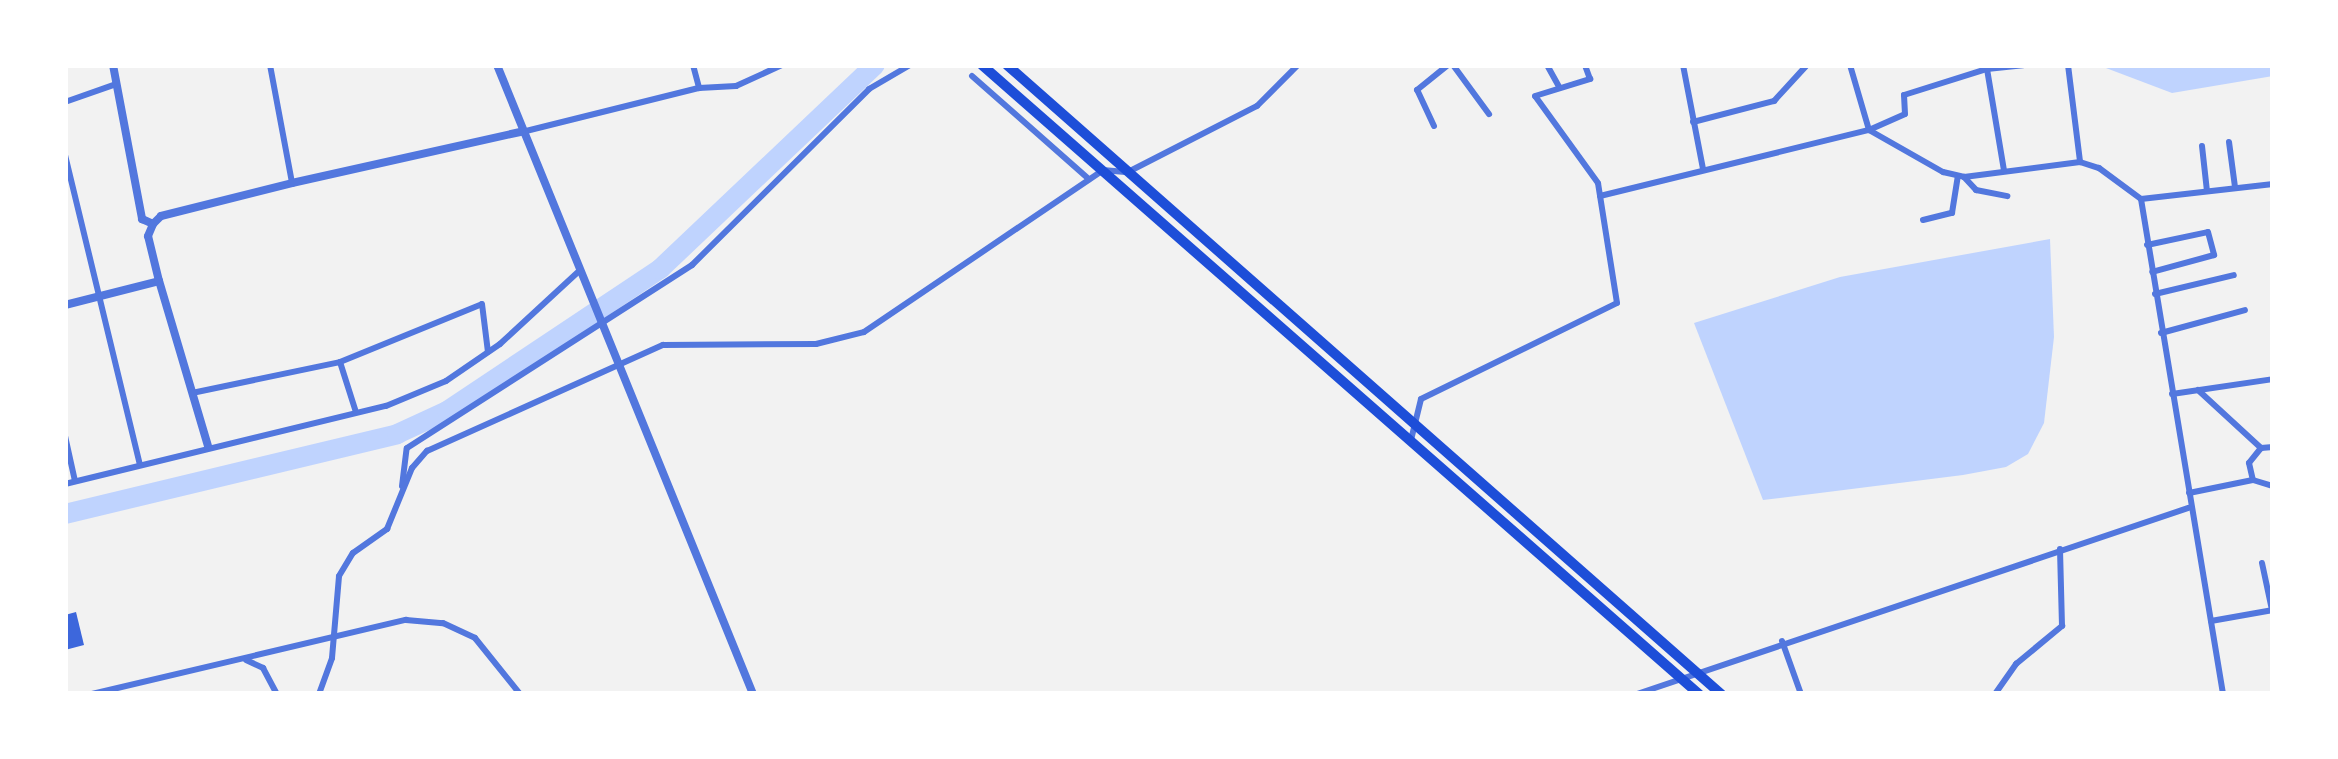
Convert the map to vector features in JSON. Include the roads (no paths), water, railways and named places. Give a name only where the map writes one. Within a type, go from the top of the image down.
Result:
[{"type":"highway","points":[[982,65],[1699,694]]},
{"type":"highway","points":[[1008,65],[1721,694]]},
{"type":"street","points":[[114,65],[142,219],[153,224]]},
{"type":"street","points":[[270,65],[292,183]]},
{"type":"street","points":[[497,65],[521,132],[753,694]]},
{"type":"street","points":[[693,65],[698,88]]},
{"type":"street","points":[[208,446],[148,236],[161,216],[698,88],[736,86],[782,65]]},
{"type":"street","points":[[319,694],[339,576],[353,553],[387,529],[402,487],[407,448],[692,265],[869,90],[910,65]]},
{"type":"street","points":[[402,487],[427,451],[616,362],[663,344],[816,344],[864,332],[1103,170],[1128,172],[1257,106],[1298,65]]},
{"type":"street","points":[[1434,126],[1417,90],[1450,65],[1489,114]]},
{"type":"street","points":[[1546,65],[1560,88]]},
{"type":"street","points":[[1411,442],[1421,399],[1482,364],[1614,308],[1616,269],[1598,183],[1535,96],[1590,80],[1585,65]]},
{"type":"street","points":[[1682,65],[1703,169]]},
{"type":"street","points":[[1850,65],[1870,130],[1891,148],[1961,177],[1976,190],[2007,196]]},
{"type":"street","points":[[1600,196],[1870,130],[1905,114],[1904,95],[1988,69],[2024,65]]},
{"type":"street","points":[[2068,65],[2080,162]]},
{"type":"street","points":[[1693,122],[1774,101],[1804,66]]},
{"type":"street","points":[[1988,69],[2004,172]]},
{"type":"street","points":[[972,76],[1089,179]]},
{"type":"street","points":[[65,102],[116,84]]},
{"type":"street","points":[[2229,142],[2234,187]]},
{"type":"street","points":[[2202,146],[2206,190]]},
{"type":"street","points":[[65,154],[140,464]]},
{"type":"street","points":[[1961,177],[2080,162],[2100,168],[2141,199],[2273,184]]},
{"type":"street","points":[[1922,220],[1952,214],[1961,177]]},
{"type":"street","points":[[2141,199],[2189,493],[2188,508],[2223,694]]},
{"type":"street","points":[[2147,245],[2208,232],[2214,256],[2152,272]]},
{"type":"street","points":[[65,484],[356,412],[446,381],[529,323],[579,271]]},
{"type":"street","points":[[2155,294],[2234,275]]},
{"type":"street","points":[[65,305],[158,281]]},
{"type":"street","points":[[192,393],[340,362],[482,304],[488,352]]},
{"type":"street","points":[[2161,333],[2245,310]]},
{"type":"street","points":[[340,362],[356,412]]},
{"type":"street","points":[[2172,394],[2273,379]]},
{"type":"street","points":[[2198,390],[2261,448]]},
{"type":"street","points":[[65,436],[75,481]]},
{"type":"street","points":[[2252,480],[2249,462],[2261,448],[2273,447]]},
{"type":"street","points":[[2189,493],[2252,480],[2273,486]]},
{"type":"street","points":[[1636,694],[1782,641],[2188,508]]},
{"type":"street","points":[[1995,694],[2016,664],[2062,626],[2060,549]]},
{"type":"street","points":[[2211,621],[2273,612],[2262,563]]},
{"type":"street","points":[[92,694],[406,620],[443,623],[475,638],[520,694]]},
{"type":"street","points":[[1782,641],[1801,694]]},
{"type":"street","points":[[245,660],[263,668],[277,694]]},
{"type":"water","points":[[2098,65],[2273,65],[2273,76],[2172,93]]},
{"type":"water","points":[[2050,239],[2054,337],[2044,423],[2028,454],[2006,467],[1963,475],[1763,500],[1694,323],[1840,277]]},
{"type":"waterway","points":[[65,514],[397,434],[447,411],[660,269],[875,65]]}]
